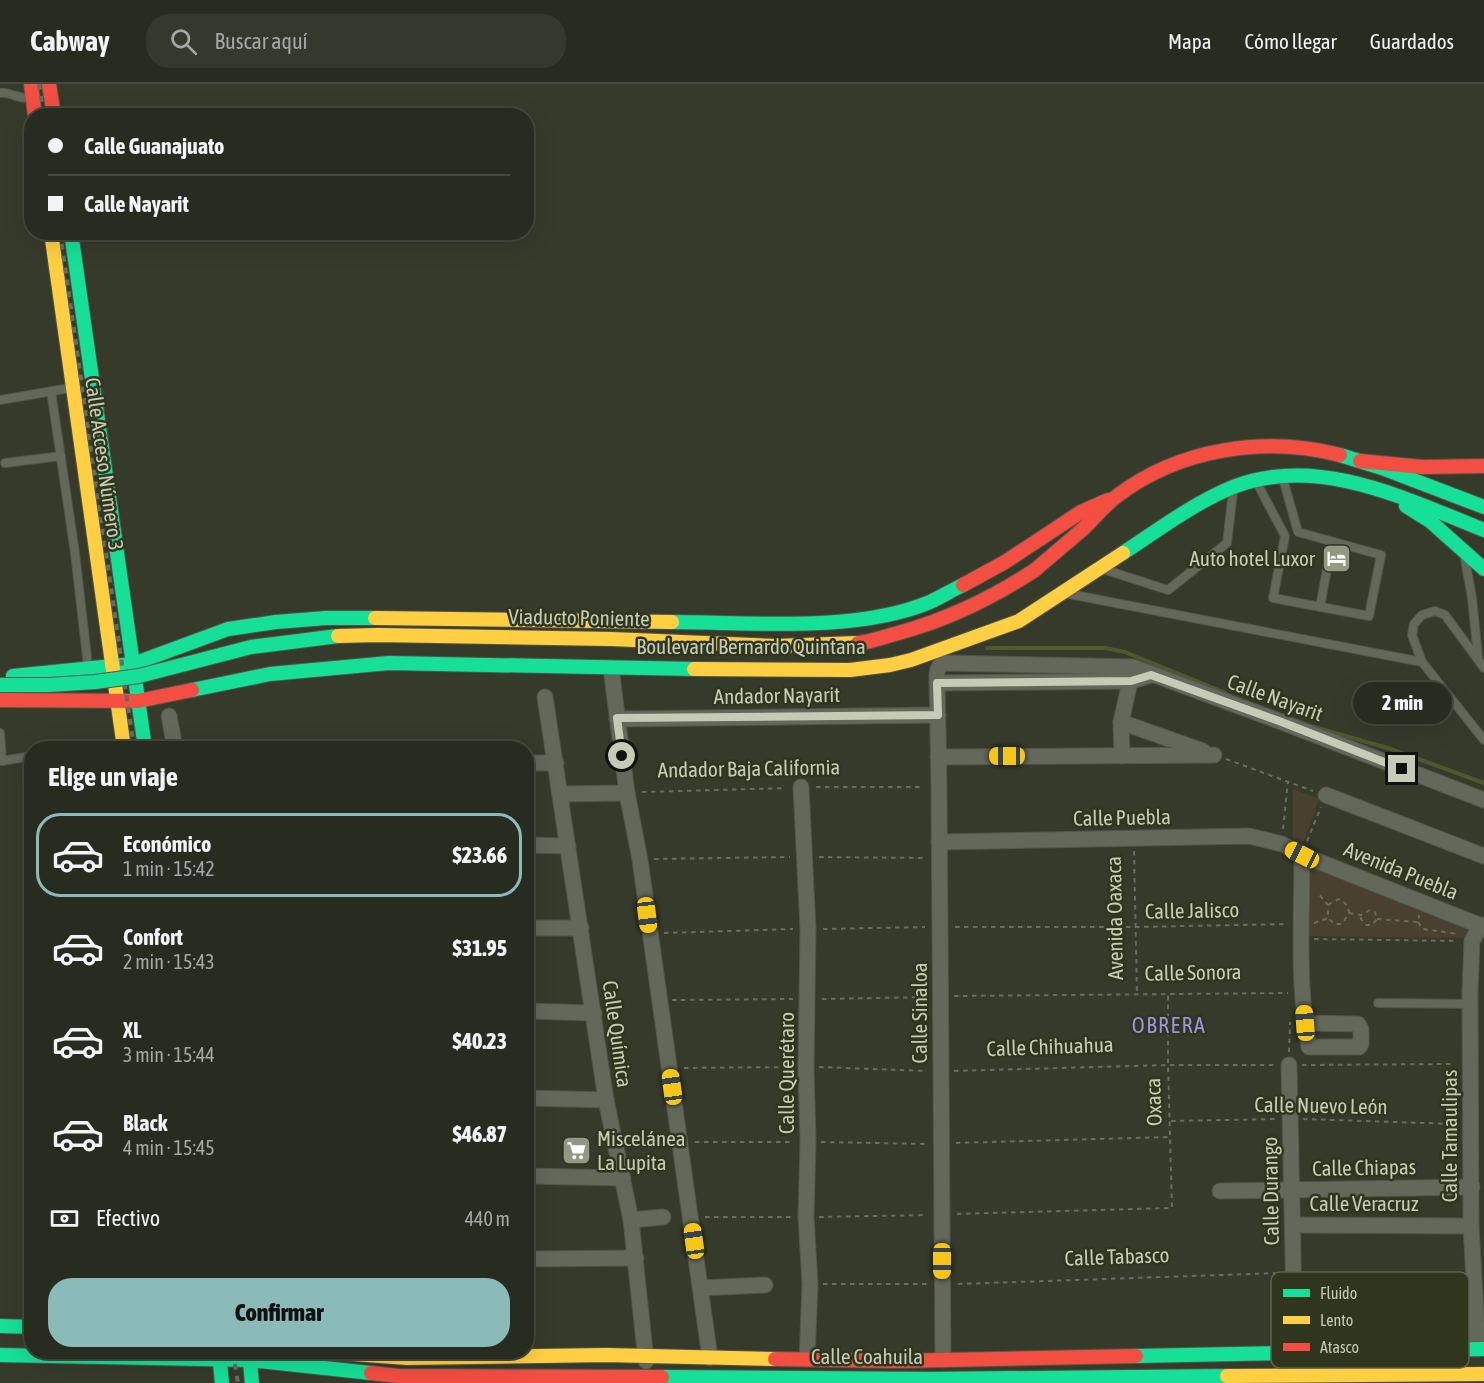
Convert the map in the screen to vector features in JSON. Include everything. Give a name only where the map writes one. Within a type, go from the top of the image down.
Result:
[{"type":"main road","points":[[49,84],[53,108]]},
{"type":"main road","points":[[32,91],[34,108]]},
{"type":"main road","name":"Calle Acceso Número 3","points":[[52,240],[123,741]]},
{"type":"main road","name":"Calle Acceso Número 3","points":[[72,240],[144,741]]},
{"type":"main road","name":"Boulevard Bernardo Quintana","points":[[0,677],[133,664],[228,629],[316,619],[815,623],[881,616],[930,602],[1005,562],[1081,512],[1117,496],[1172,465],[1204,454],[1237,447],[1278,446],[1319,450],[1360,461],[1484,507]]},
{"type":"main road","points":[[1360,461],[1405,467],[1484,466]]},
{"type":"main road","name":"Boulevard Bernardo Quintana","points":[[0,700],[138,701],[270,675],[389,663],[794,671],[850,670],[890,665],[911,660],[1019,621],[1064,594],[1196,506],[1234,487],[1282,475],[1326,478],[1380,489],[1484,530]]},
{"type":"main road","points":[[1380,489],[1430,521],[1484,569]]},
{"type":"main road","name":"Viaducto Poniente","points":[[0,685],[49,686],[139,676],[252,646],[324,637],[378,635],[611,639],[776,646],[865,642],[961,612],[1000,592],[1035,570],[1117,496]]},
{"type":"main road","points":[[0,1326],[24,1327]]},
{"type":"main road","name":"Calle Coahuila","points":[[534,1354],[645,1350],[710,1358],[943,1360],[1271,1353]]},
{"type":"main road","name":"Calle Coahuila","points":[[0,1355],[24,1355]]},
{"type":"main road","points":[[219,1359],[222,1383]]},
{"type":"main road","points":[[249,1359],[252,1383]]},
{"type":"main road","name":"Calle Coahuila","points":[[266,1359],[310,1367],[399,1376],[883,1381],[1461,1379],[1484,1374]]},
{"type":"street","name":"Calle Nayarit","points":[[939,666],[945,663],[1151,675],[1279,721],[1484,800]]},
{"type":"street","name":"Calle Sinaloa","points":[[939,666],[937,683],[943,1360]]},
{"type":"street","points":[[611,668],[627,793],[640,860],[710,1358]]},
{"type":"street","points":[[1122,756],[1121,722],[1132,674]]},
{"type":"street","name":"Calle Nayarit","points":[[937,683],[1132,674]]},
{"type":"street","name":"Calle Química","points":[[546,697],[606,1100],[631,1220],[649,1377]]},
{"type":"street","name":"Andador Nayarit","points":[[617,718],[938,715]]},
{"type":"street","points":[[169,716],[174,741]]},
{"type":"street","points":[[1121,722],[1215,755]]},
{"type":"street","points":[[938,757],[1215,755]]},
{"type":"street","points":[[534,763],[556,763]]},
{"type":"street","name":"Calle Querétaro","points":[[801,787],[808,929],[806,1217],[810,1284],[807,1359]]},
{"type":"street","points":[[560,794],[627,793]]},
{"type":"street","points":[[1326,795],[1484,856]]},
{"type":"street","name":"Calle Puebla","points":[[939,842],[1249,836],[1282,844],[1302,855]]},
{"type":"street","points":[[534,845],[568,846]]},
{"type":"street","points":[[1302,855],[1302,992],[1305,1023],[1309,1048],[1359,1047],[1362,1042],[1361,1026],[1356,1023],[1305,1023]]},
{"type":"street","name":"Avenida Puebla","points":[[1302,855],[1483,926]]},
{"type":"street","name":"Calle Tamaulipas","points":[[1481,1349],[1471,1226],[1471,1124],[1477,1064],[1475,996],[1469,938],[1483,926]]},
{"type":"street","points":[[534,928],[580,928]]},
{"type":"street","points":[[534,1011],[594,1013]]},
{"type":"street","name":"Calle Durango","points":[[1289,1065],[1294,1272]]},
{"type":"street","points":[[534,1098],[606,1100]]},
{"type":"street","points":[[534,1176],[623,1178]]},
{"type":"street","name":"Calle Chiapas","points":[[1220,1191],[1472,1188]]},
{"type":"street","points":[[631,1220],[663,1217]]},
{"type":"street","name":"Calle Veracruz","points":[[1293,1225],[1471,1226]]},
{"type":"street","points":[[534,1258],[636,1258]]},
{"type":"street","points":[[700,1288],[765,1285]]},
{"type":"street","points":[[534,1345],[645,1350]]},
{"type":"street","points":[[310,1367],[312,1359]]},
{"type":"lane","points":[[4,90],[18,98],[32,91]]},
{"type":"lane","points":[[0,400],[72,388]]},
{"type":"lane","points":[[51,391],[62,456],[89,668]]},
{"type":"lane","points":[[5,464],[62,456]]},
{"type":"lane","points":[[1256,481],[1285,536],[1273,598],[1369,616],[1381,555],[1298,532],[1282,475]]},
{"type":"lane","points":[[1102,568],[1168,590],[1227,543],[1234,487]]},
{"type":"lane","points":[[1320,607],[1332,542]]},
{"type":"lane","points":[[1463,549],[1472,598],[1478,659]]},
{"type":"lane","points":[[1064,594],[1422,662]]},
{"type":"lane","points":[[1484,668],[1445,615],[1435,611],[1422,615],[1414,624],[1412,635],[1422,662],[1484,740]]},
{"type":"lane","points":[[0,733],[2,761],[24,757]]},
{"type":"lane","points":[[1378,1003],[1475,996]]},
{"type":"path","points":[[1215,755],[1326,795],[1302,855]]},
{"type":"path","points":[[1282,844],[1288,782]]},
{"type":"path","name":"Andador Baja California","points":[[627,793],[801,787],[939,787]]},
{"type":"path","name":"Avenida Oaxaca","points":[[1134,839],[1137,995]]},
{"type":"path","points":[[1328,905],[1340,899],[1348,906],[1349,913],[1342,924],[1335,924],[1328,918]]},
{"type":"path","points":[[1422,903],[1418,922],[1423,929],[1469,938]]},
{"type":"path","points":[[1349,913],[1361,915],[1370,910],[1375,912],[1377,919]]},
{"type":"path","points":[[1361,915],[1365,925],[1372,925],[1377,919]]},
{"type":"path","points":[[1377,919],[1418,922]]},
{"type":"path","name":"Calle Jalisco","points":[[940,927],[1302,924]]},
{"type":"path","points":[[1302,939],[1469,938]]},
{"type":"path","name":"Calle Sonora","points":[[940,996],[1302,992]]},
{"type":"path","name":"Oxaca","points":[[942,1214],[1172,1208],[1168,994]]},
{"type":"path","name":"Calle Chihuahua","points":[[941,1071],[1168,1065],[1477,1064]]},
{"type":"path","name":"Calle Nuevo León","points":[[1171,1120],[1290,1118],[1471,1124]]},
{"type":"path","points":[[941,1144],[1171,1137]]},
{"type":"path","name":"Calle Tabasco","points":[[810,1284],[942,1284],[1271,1273]]},
{"type":"shaded area","points":[[1293,789],[1319,799],[1302,847],[1293,843]]},
{"type":"shaded area","points":[[1301,861],[1467,924],[1467,938],[1302,936]]},
{"type":"shaded area","points":[[1469,1292],[1470,1292],[1472,1337],[1469,1337]]},
{"type":"waterway","points":[[987,648],[1105,648],[1125,652],[1226,693]]},
{"type":"waterway","points":[[1314,727],[1391,749],[1484,783]]},
{"type":"railway","points":[[39,84],[43,108]]},
{"type":"railway","points":[[61,240],[133,741]]},
{"type":"railway","points":[[234,1359],[238,1383]]},
{"type":"traffic: fast","points":[[72,240],[144,741]]},
{"type":"traffic: fast","points":[[1340,455],[1382,468],[1484,507]]},
{"type":"traffic: fast","points":[[1123,553],[1190,509],[1219,493],[1265,478],[1297,475],[1361,484],[1484,530]]},
{"type":"traffic: fast","points":[[1406,506],[1430,521],[1484,569]]},
{"type":"traffic: fast","points":[[672,622],[803,624],[870,618],[901,612],[930,602],[963,585]]},
{"type":"traffic: fast","points":[[13,676],[133,664],[228,629],[326,618],[375,618]]},
{"type":"traffic: fast","points":[[0,685],[49,685],[139,676],[251,647],[338,636]]},
{"type":"traffic: fast","points":[[192,690],[270,674],[389,663],[694,669]]},
{"type":"traffic: fast","points":[[0,1326],[24,1327]]},
{"type":"traffic: fast","points":[[1469,1349],[1484,1349]]},
{"type":"traffic: fast","points":[[1136,1356],[1271,1353]]},
{"type":"traffic: fast","points":[[0,1355],[24,1355]]},
{"type":"traffic: fast","points":[[200,1359],[250,1360],[371,1373]]},
{"type":"traffic: fast","points":[[220,1359],[222,1383]]},
{"type":"traffic: fast","points":[[250,1359],[252,1383]]},
{"type":"traffic: fast","points":[[662,1377],[930,1379],[1227,1376]]},
{"type":"traffic: slow","points":[[52,240],[123,741]]},
{"type":"traffic: slow","points":[[694,669],[850,670],[911,660],[1019,621],[1123,553]]},
{"type":"traffic: slow","points":[[375,618],[672,622]]},
{"type":"traffic: slow","points":[[338,636],[611,639],[776,646],[858,643]]},
{"type":"traffic: slow","points":[[534,1356],[606,1355],[775,1359]]},
{"type":"traffic: slow","points":[[1227,1376],[1484,1374]]},
{"type":"traffic: jam","points":[[31,84],[34,108]]},
{"type":"traffic: jam","points":[[49,84],[53,108]]},
{"type":"traffic: jam","points":[[1035,570],[1117,496],[1168,467],[1224,450],[1253,447],[1311,449],[1340,455]]},
{"type":"traffic: jam","points":[[1360,461],[1422,467],[1484,466]]},
{"type":"traffic: jam","points":[[963,585],[1005,562],[1081,512],[1108,500]]},
{"type":"traffic: jam","points":[[858,643],[872,641],[950,615],[985,599],[1035,570]]},
{"type":"traffic: jam","points":[[0,700],[138,701],[192,690]]},
{"type":"traffic: jam","points":[[775,1359],[895,1361],[1136,1356]]},
{"type":"traffic: jam","points":[[371,1373],[399,1376],[662,1377]]},
{"type":"place","name":"Auto hotel Luxor","points":[[1336,559]]},
{"type":"place","name":"Miscelánea La Lupita","points":[[576,1151]]},
{"type":"district","name":"OBRERA","points":[[1169,1025]]},
{"type":"route","points":[[622,756],[617,718],[938,715],[937,683],[1131,681],[1151,675],[1279,721],[1402,769]]}]
